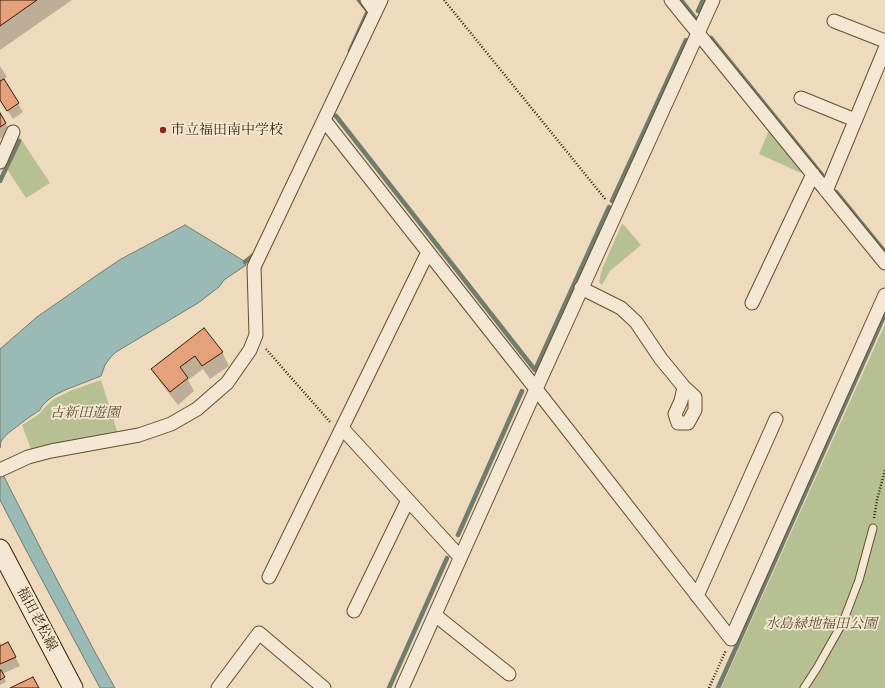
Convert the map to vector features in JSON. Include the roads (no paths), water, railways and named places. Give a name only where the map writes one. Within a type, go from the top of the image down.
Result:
[{"type":"main road","name":"福田老松線","points":[[0,549],[73,688]]},
{"type":"street","points":[[1,470],[28,457],[51,451],[139,435],[172,424],[197,409],[227,383],[250,350],[255,337],[254,267],[378,6],[367,0]]},
{"type":"street","points":[[671,0],[885,263]]},
{"type":"street","points":[[402,688],[712,0]]},
{"type":"street","points":[[834,21],[885,41]]},
{"type":"street","points":[[826,191],[885,49]]},
{"type":"street","points":[[801,98],[855,120]]},
{"type":"street","points":[[324,120],[731,639],[885,295]]},
{"type":"street","points":[[0,162],[13,132]]},
{"type":"street","points":[[752,303],[813,174]]},
{"type":"street","points":[[269,577],[428,252]]},
{"type":"street","points":[[582,288],[621,308],[636,322],[661,360],[684,386]]},
{"type":"street","points":[[697,596],[776,419]]},
{"type":"street","points":[[341,430],[460,557]]},
{"type":"street","points":[[354,612],[408,500]]},
{"type":"street","points":[[434,615],[509,674]]},
{"type":"street","points":[[218,688],[259,633],[324,688]]},
{"type":"lane","points":[[804,688],[843,622],[859,580],[872,528]]},
{"type":"water","points":[[185,225],[244,261],[246,265],[224,280],[219,287],[198,303],[116,352],[105,365],[101,376],[65,390],[48,400],[40,410],[7,434],[1,441],[0,448],[0,349],[37,317],[100,273],[121,259]]},
{"type":"water","points":[[0,469],[115,688],[100,688],[26,550],[0,500]]},
{"type":"waterway","points":[[350,51],[368,11],[359,0]]},
{"type":"waterway","points":[[681,0],[695,18]]},
{"type":"waterway","points":[[698,11],[703,0]]},
{"type":"waterway","points":[[711,38],[822,175]]},
{"type":"waterway","points":[[612,201],[686,40]]},
{"type":"waterway","points":[[336,116],[535,370]]},
{"type":"waterway","points":[[0,181],[19,141]]},
{"type":"waterway","points":[[836,192],[885,252]]},
{"type":"waterway","points":[[536,368],[609,207]]},
{"type":"waterway","points":[[245,262],[256,253]]},
{"type":"waterway","points":[[718,688],[885,314]]},
{"type":"waterway","points":[[458,535],[522,391]]},
{"type":"waterway","points":[[389,688],[447,558]]},
{"type":"place","name":"市立福田南中学校","points":[[163,130]]},
{"type":"park label","name":"古新田遊園","points":[[85,413]]},
{"type":"park label","name":"水島緑地福田公園","points":[[821,624]]}]
